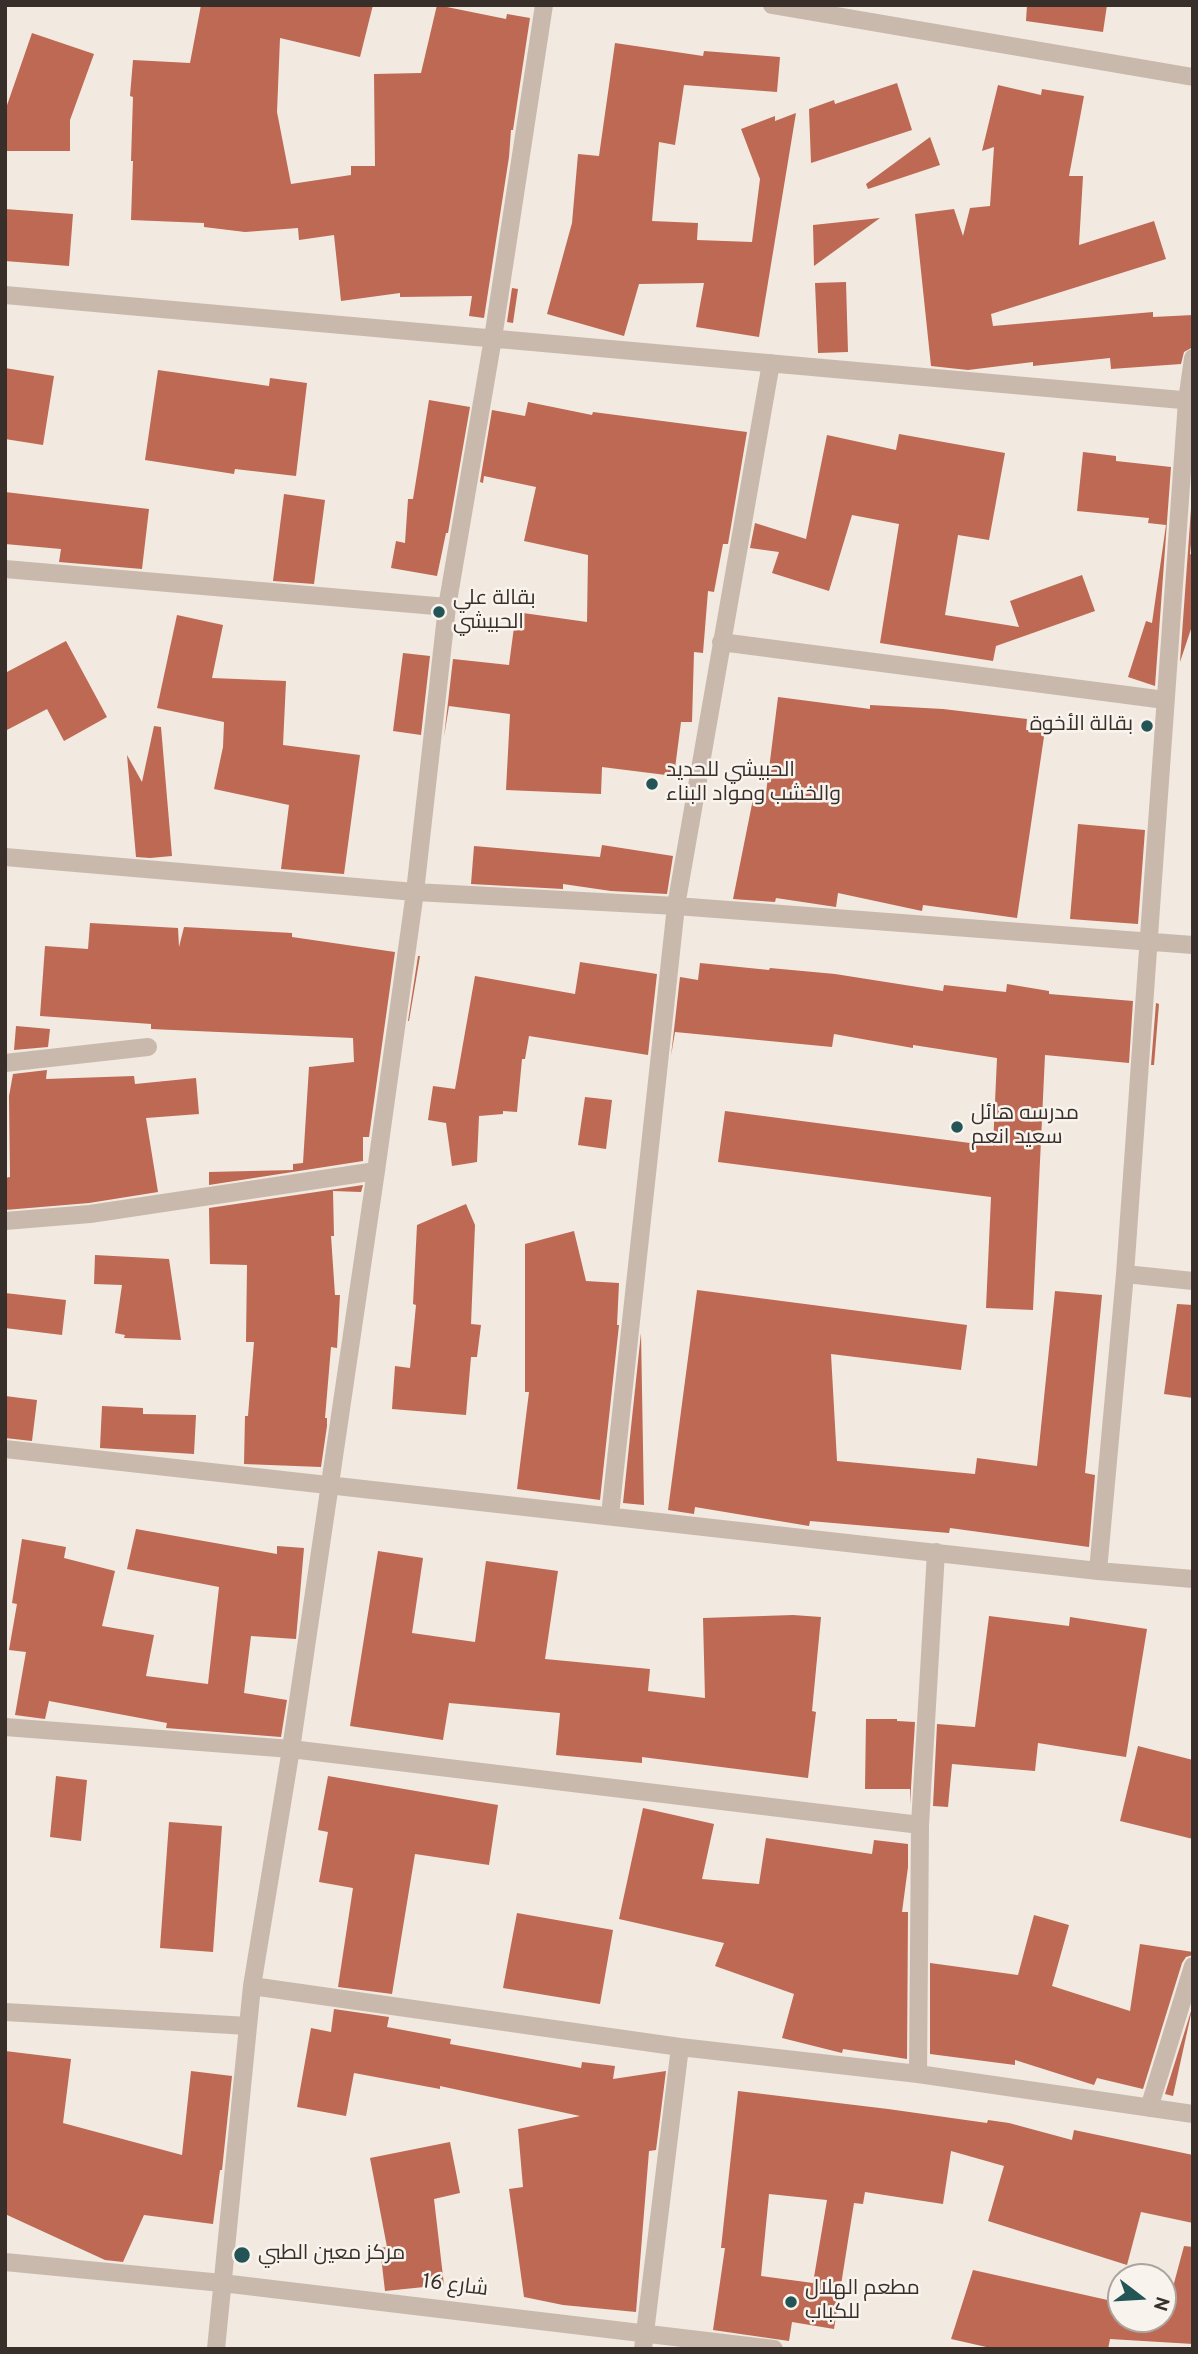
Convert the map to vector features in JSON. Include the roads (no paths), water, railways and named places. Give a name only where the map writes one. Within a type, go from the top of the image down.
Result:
[{"type":"street","points":[[216,2349],[252,1986],[291,1749],[376,1171],[415,892],[447,607],[493,338],[544,5]]},
{"type":"street","points":[[772,5],[1193,78]]},
{"type":"street","points":[[5,295],[1190,401]]},
{"type":"street","points":[[1098,1571],[1125,1274],[1165,700],[1193,358]]},
{"type":"street","points":[[610,1515],[676,906],[771,363]]},
{"type":"street","points":[[5,569],[447,607]]},
{"type":"street","points":[[721,642],[1165,700]]},
{"type":"street","points":[[5,856],[415,892],[676,906],[1193,945]]},
{"type":"street","points":[[5,1063],[148,1047]]},
{"type":"street","points":[[5,1221],[90,1214],[376,1171]]},
{"type":"street","points":[[1125,1274],[1193,1281]]},
{"type":"street","points":[[5,1449],[1098,1571],[1193,1579]]},
{"type":"street","points":[[918,2074],[920,1825],[936,1552]]},
{"type":"street","points":[[5,1727],[291,1749],[920,1825]]},
{"type":"street","points":[[1149,2108],[1193,1966]]},
{"type":"street","points":[[252,1986],[680,2047],[918,2074],[1193,2113]]},
{"type":"street","points":[[5,2012],[248,2026]]},
{"type":"street","points":[[644,2341],[680,2047]]},
{"type":"street","name":"شارع 16","points":[[5,2262],[222,2283],[644,2341],[774,2349]]},
{"type":"place","name":"بقالة علي الحبيشي","points":[[439,612]]},
{"type":"place","name":"بقالة الأخوة","points":[[1147,726]]},
{"type":"place","name":"الحبيشي للحديد والخشب ومواد البناء","points":[[652,784]]},
{"type":"place","name":"مدرسه هائل سعيد انعم","points":[[957,1127]]},
{"type":"place","name":"مركز معين الطبي","points":[[242,2255]]},
{"type":"place","name":"مطعم الهلال للكباب","points":[[791,2302]]}]
